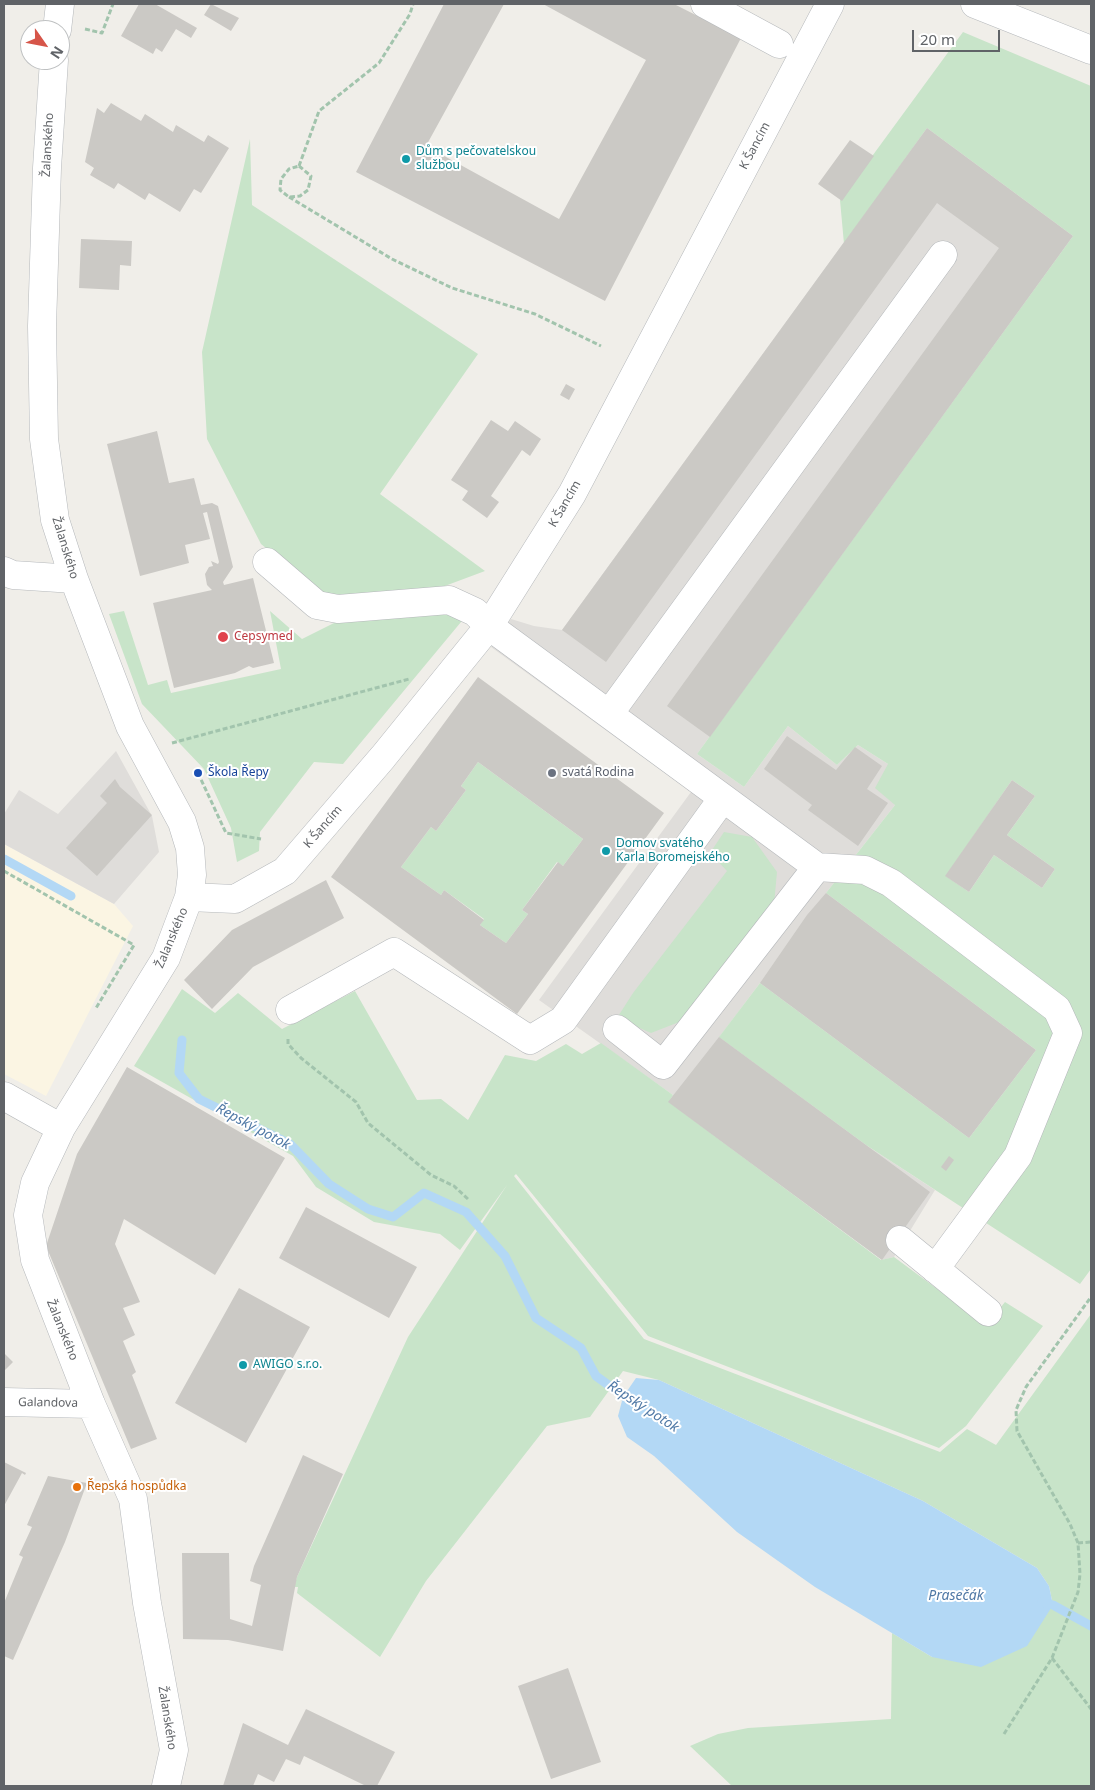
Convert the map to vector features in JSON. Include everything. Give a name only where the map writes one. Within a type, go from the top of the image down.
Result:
[{"type":"street","points":[[60,4],[64,20]]},
{"type":"street","points":[[705,4],[779,44]]},
{"type":"street","name":"K Šancím","points":[[189,897],[235,899],[285,871],[383,757],[489,626],[572,494],[830,4]]},
{"type":"street","points":[[975,4],[1091,50]]},
{"type":"street","name":"Žalanského","points":[[53,70],[44,234],[42,326],[44,440],[55,520],[74,579],[130,726],[182,822],[191,863],[189,897],[166,958],[61,1128],[35,1183],[28,1215],[35,1260],[92,1404],[133,1499],[147,1603],[174,1750],[166,1786]]},
{"type":"street","points":[[609,714],[943,256]]},
{"type":"street","points":[[267,562],[317,605],[338,609],[449,600],[475,612],[489,626],[817,867],[865,870],[891,883],[1057,1009],[1068,1033],[1018,1156],[935,1269]]},
{"type":"street","points":[[4,571],[13,575],[74,579]]},
{"type":"street","points":[[290,1010],[394,952],[530,1040],[563,1020],[723,798]]},
{"type":"street","points":[[617,1029],[663,1065],[817,867]]},
{"type":"street","points":[[4,1096],[61,1128]]},
{"type":"street","points":[[900,1240],[988,1312]]},
{"type":"street","name":"Galandova","points":[[4,1402],[92,1404]]},
{"type":"path","points":[[70,29],[102,33],[113,4]]},
{"type":"path","points":[[300,166],[319,112],[379,63],[410,14],[413,4]]},
{"type":"path","points":[[300,166],[289,168],[281,179],[280,190],[392,259],[452,288],[536,314],[601,346]]},
{"type":"path","points":[[289,197],[300,196],[308,190],[311,176],[300,166]]},
{"type":"path","points":[[172,743],[414,677]]},
{"type":"path","points":[[198,774],[226,833],[261,839]]},
{"type":"path","points":[[4,871],[134,945],[96,1008]]},
{"type":"path","points":[[290,1010],[288,1044],[356,1102],[368,1123],[432,1176],[454,1186],[469,1200]]},
{"type":"path","points":[[1004,1734],[1052,1658],[1078,1592],[1078,1543],[1070,1524],[1017,1431],[1016,1410],[1026,1387],[1091,1297]]},
{"type":"path","points":[[1078,1543],[1091,1542]]},
{"type":"path","points":[[1052,1658],[1091,1708]]},
{"type":"shaded area","points":[[927,128],[1073,236],[697,754],[744,787],[788,726],[837,765],[858,745],[888,764],[895,805],[826,893],[1036,1050],[969,1138],[760,983],[720,1036],[866,1145],[935,1190],[894,1257],[882,1260],[668,1102],[673,1095],[539,1000],[691,792],[491,647],[511,619],[534,626],[562,630]]},
{"type":"shaded area","points":[[116,751],[152,816],[159,852],[114,904],[4,844],[4,814],[19,790],[58,814]]},
{"type":"shaded area","points":[[4,844],[114,904],[133,926],[46,1096],[4,1074]]},
{"type":"green space","points":[[963,32],[1091,86],[1091,1269],[1080,1284],[866,1145],[719,1037],[760,983],[969,1138],[1036,1050],[826,893],[895,805],[875,788],[888,764],[858,745],[837,765],[788,726],[744,787],[697,754],[1073,236],[927,128],[844,244],[840,200]],"holes":[[[1012,780],[1035,796],[1007,835],[1055,869],[1042,888],[994,855],[969,892],[946,876]]]},
{"type":"green space","points":[[250,139],[252,205],[478,354],[380,494],[485,571],[418,596],[331,601],[261,544],[207,439],[202,352]]},
{"type":"green space","points":[[452,608],[466,616],[343,764],[314,762],[260,832],[259,851],[237,862],[231,828],[204,769],[142,704],[109,614],[124,611],[148,685],[167,680],[171,693],[281,669],[270,611],[302,639],[342,619]]},
{"type":"green space","points":[[478,762],[583,839],[563,866],[557,862],[522,910],[528,914],[506,943],[480,925],[484,919],[444,890],[441,895],[401,867],[431,827],[436,831],[466,790],[461,786]]},
{"type":"green space","points":[[724,832],[752,837],[777,872],[774,905],[687,1019],[651,1033],[617,1018],[633,993],[727,871],[710,853]]},
{"type":"green space","points":[[182,989],[215,1013],[238,993],[282,1029],[355,991],[417,1100],[441,1099],[468,1120],[505,1055],[536,1061],[566,1044],[582,1054],[601,1043],[673,1095],[669,1102],[881,1260],[894,1257],[986,1325],[1005,1302],[1043,1326],[966,1426],[939,1448],[648,1336],[516,1174],[514,1176],[644,1339],[940,1452],[967,1429],[996,1445],[1091,1314],[1091,1786],[732,1786],[690,1746],[718,1734],[748,1728],[891,1719],[892,1633],[932,1657],[1053,1605],[1049,1586],[1037,1568],[923,1501],[659,1380],[623,1371],[590,1417],[547,1426],[426,1581],[380,1657],[297,1593],[298,1587],[294,1587],[297,1577],[408,1337],[507,1185],[460,1250],[440,1234],[374,1222],[316,1187],[293,1156],[134,1066]]},
{"type":"water","name":"Prasečák","points":[[636,1378],[659,1380],[923,1501],[1037,1568],[1049,1586],[1053,1605],[1027,1646],[981,1667],[932,1657],[815,1587],[737,1532],[654,1456],[627,1437],[618,1416],[623,1397]]},
{"type":"building","points":[[139,4],[155,4],[197,28],[191,38],[176,29],[162,52],[156,48],[153,54],[121,36]]},
{"type":"building","points":[[211,4],[239,18],[231,31],[204,15]]},
{"type":"building","name":"Dům s pečovatelskou službou","points":[[444,4],[504,4],[426,146],[559,219],[646,60],[543,4],[674,4],[741,38],[605,301],[356,172]]},
{"type":"building","points":[[111,103],[141,121],[145,114],[173,132],[176,125],[204,142],[208,135],[229,148],[201,193],[194,189],[180,212],[149,193],[145,200],[118,183],[114,189],[90,175],[94,168],[85,162],[97,108],[104,113]]},
{"type":"building","points":[[927,128],[1073,236],[710,737],[667,706],[999,248],[937,203],[606,662],[562,630]]},
{"type":"building","points":[[850,140],[874,156],[842,201],[818,184]]},
{"type":"building","points":[[81,239],[132,241],[131,266],[120,265],[119,290],[79,288]]},
{"type":"building","points":[[566,384],[575,389],[569,400],[560,395]]},
{"type":"building","points":[[491,420],[508,431],[515,421],[541,439],[530,456],[522,450],[491,496],[499,502],[487,518],[462,500],[468,491],[451,480]]},
{"type":"building","points":[[157,431],[169,483],[194,478],[201,505],[212,503],[218,506],[233,567],[223,582],[224,585],[253,578],[274,663],[253,668],[249,666],[235,673],[174,688],[153,603],[212,590],[207,585],[205,574],[209,567],[213,566],[211,561],[218,564],[219,562],[207,512],[203,513],[210,539],[185,545],[189,563],[140,576],[107,444]]},
{"type":"building","name":"Domov svatého Karla Boromejského","points":[[478,677],[664,813],[517,1014],[331,877]],"holes":[[[478,762],[583,839],[563,866],[558,862],[522,910],[528,914],[506,943],[480,925],[484,920],[444,890],[441,895],[401,867],[431,827],[436,831],[466,790],[461,786]]]},
{"type":"building","points":[[787,736],[836,770],[855,747],[882,766],[867,789],[888,803],[858,846],[808,810],[812,805],[764,769]]},
{"type":"building","points":[[115,779],[120,787],[152,815],[97,876],[66,848],[107,803],[100,796]]},
{"type":"building","points":[[1012,780],[1035,796],[1007,835],[1055,869],[1042,888],[994,855],[969,892],[945,876]]},
{"type":"building","points":[[326,880],[344,918],[253,967],[212,1009],[184,980],[232,930]]},
{"type":"building","points":[[826,893],[1036,1050],[969,1138],[760,983],[807,915]]},
{"type":"building","points":[[719,1037],[930,1192],[882,1260],[668,1102]]},
{"type":"building","points":[[127,1067],[285,1158],[215,1275],[124,1219],[115,1244],[140,1302],[123,1308],[135,1335],[123,1341],[136,1372],[132,1375],[157,1439],[131,1449],[46,1246],[77,1154]]},
{"type":"building","points":[[949,1156],[954,1160],[946,1171],[941,1167]]},
{"type":"building","points":[[306,1207],[417,1267],[389,1318],[279,1258]]},
{"type":"building","name":"AWIGO s.r.o.","points":[[239,1288],[310,1327],[246,1443],[175,1403]]},
{"type":"building","points":[[4,1353],[13,1362],[4,1371]]},
{"type":"building","points":[[303,1455],[343,1474],[297,1577],[283,1651],[228,1640],[183,1639],[182,1553],[229,1553],[230,1619],[252,1626],[261,1585],[250,1581],[254,1566]]},
{"type":"building","points":[[4,1462],[26,1473],[25,1475],[22,1473],[4,1506]]},
{"type":"building","points":[[48,1476],[87,1483],[65,1542],[13,1660],[4,1656],[4,1603],[23,1557],[19,1555],[32,1527],[27,1525]]},
{"type":"building","points":[[568,1668],[601,1762],[551,1779],[518,1686]]},
{"type":"building","points":[[306,1709],[395,1752],[377,1786],[366,1786],[304,1756],[300,1765],[286,1759],[274,1782],[258,1774],[253,1786],[223,1786],[243,1723],[288,1745]]},
{"type":"waterway","name":"Řepský potok","points":[[4,859],[71,896]]},
{"type":"waterway","name":"Řepský potok","points":[[182,1040],[179,1073],[199,1099],[290,1144],[329,1184],[368,1209],[393,1217],[424,1193],[466,1212],[505,1256],[536,1318],[581,1348],[596,1376],[633,1403]]},
{"type":"waterway","name":"Řepský potok","points":[[1042,1602],[1053,1605],[1091,1626]]},
{"type":"place","name":"Dům s pečovatelskou službou","points":[[406,159]]},
{"type":"place","name":"Cepsymed","points":[[223,637]]},
{"type":"place","name":"Škola Řepy","points":[[198,773]]},
{"type":"place","name":"svatá Rodina","points":[[552,773]]},
{"type":"place","name":"Domov svatého Karla Boromejského","points":[[606,851]]},
{"type":"place","name":"AWIGO s.r.o.","points":[[243,1365]]},
{"type":"place","name":"Řepská hospůdka","points":[[77,1487]]}]
